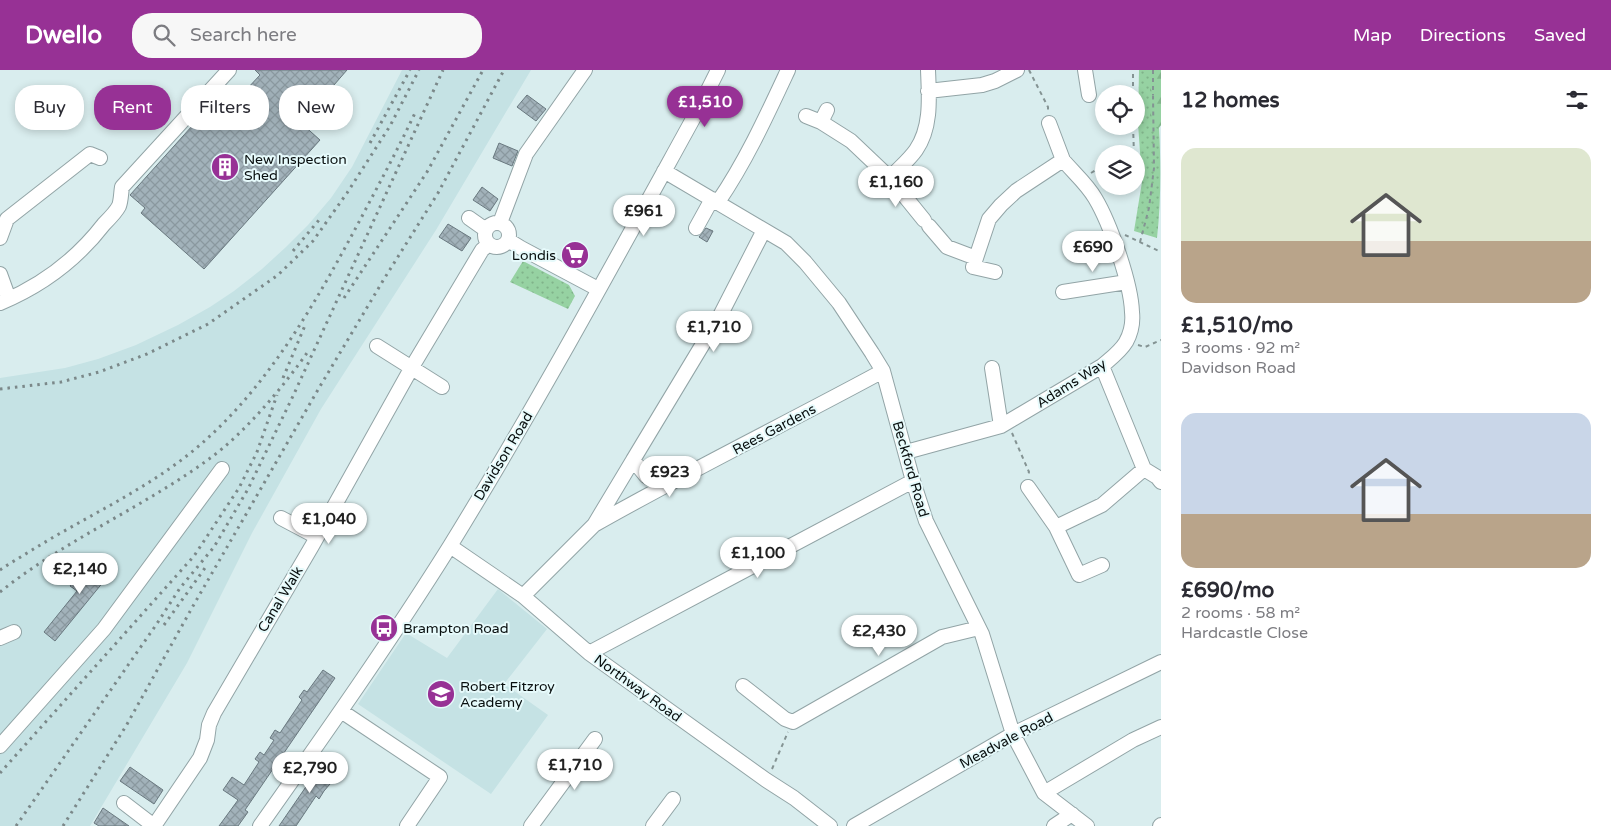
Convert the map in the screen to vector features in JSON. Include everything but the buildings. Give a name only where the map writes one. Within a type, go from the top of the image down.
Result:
[{"type":"street","points":[[0,274],[5,301],[56,272],[80,253],[119,206],[122,187],[229,70]]},
{"type":"street","points":[[500,223],[526,154],[585,70]]},
{"type":"street","name":"Davidson Road","points":[[260,826],[341,712],[450,546],[566,349],[718,70]]},
{"type":"street","points":[[696,228],[715,201],[728,187],[758,133],[788,70]]},
{"type":"street","points":[[890,178],[916,150],[922,139],[928,120],[928,70]]},
{"type":"street","points":[[928,92],[982,85],[1017,70]]},
{"type":"street","points":[[1085,70],[1089,95]]},
{"type":"street","points":[[806,116],[824,116],[890,178],[947,247],[976,258]]},
{"type":"street","name":"Adams Way","points":[[906,452],[1004,424],[1102,366],[1115,356],[1126,342],[1131,330],[1132,312],[1127,282],[1113,240],[1095,197],[1062,160],[1049,123]]},
{"type":"street","points":[[0,238],[7,218],[90,154],[100,158]]},
{"type":"street","points":[[995,272],[973,267],[989,219],[1016,190],[1062,160]]},
{"type":"street","name":"Beckford Road","points":[[664,171],[786,243],[806,262],[839,303],[883,370],[913,481],[926,521],[979,628],[1013,734],[1044,793],[1087,826]]},
{"type":"street","points":[[469,218],[486,230]]},
{"type":"street","points":[[500,223],[508,230],[508,240],[500,247],[495,247],[489,244],[485,238],[486,230],[492,224],[500,223]]},
{"type":"street","name":"Rees Gardens","points":[[523,596],[594,525],[721,314],[764,230]]},
{"type":"street","points":[[508,240],[598,289]]},
{"type":"street","name":"Canal Walk","points":[[154,826],[200,758],[207,740],[208,725],[214,713],[317,537],[412,367],[482,250],[489,244]]},
{"type":"street","points":[[1063,292],[1127,282]]},
{"type":"street","points":[[377,346],[442,387]]},
{"type":"street","points":[[1102,366],[1144,469],[1157,477],[1161,482]]},
{"type":"street","points":[[992,368],[1004,424]]},
{"type":"street","name":"Rees Gardens","points":[[594,525],[883,370]]},
{"type":"street","points":[[633,460],[646,476],[664,486]]},
{"type":"street","points":[[0,746],[104,629],[222,469]]},
{"type":"street","points":[[1056,526],[1102,505],[1144,469]]},
{"type":"street","points":[[589,653],[913,481]]},
{"type":"street","points":[[1028,486],[1056,526],[1079,576],[1102,566]]},
{"type":"street","points":[[281,518],[317,537]]},
{"type":"street","name":"Northway Road","points":[[450,546],[523,596],[589,653],[794,798],[830,826]]},
{"type":"street","points":[[743,686],[785,719],[793,722],[942,637],[979,628]]},
{"type":"street","points":[[0,638],[14,632]]},
{"type":"street","name":"Meadvale Road","points":[[854,826],[1013,734],[1161,662]]},
{"type":"street","points":[[341,712],[440,777],[407,826]]},
{"type":"street","points":[[1044,793],[1133,740],[1161,727]]},
{"type":"street","points":[[531,826],[595,739]]},
{"type":"street","points":[[653,826],[673,799]]},
{"type":"street","points":[[124,803],[154,826]]},
{"type":"street","points":[[1054,826],[1072,814]]},
{"type":"path","points":[[1029,70],[1048,107],[1049,123]]},
{"type":"path","points":[[1133,70],[1133,85]]},
{"type":"path","points":[[1140,242],[1149,208],[1154,168],[1153,70]]},
{"type":"path","points":[[1113,240],[1124,235],[1161,252]]},
{"type":"path","points":[[1126,342],[1145,347],[1161,340]]},
{"type":"path","points":[[1004,424],[1028,472],[1028,486]]},
{"type":"path","points":[[766,780],[793,722]]},
{"type":"shaded area","points":[[402,70],[531,70],[436,230],[321,409],[252,533],[187,663],[90,826],[0,826],[0,378],[65,368],[98,359],[136,345],[178,325],[234,291],[286,247],[331,198],[352,167]]},
{"type":"shaded area","name":"Robert Fitzroy Academy","points":[[498,589],[547,629],[504,684],[548,715],[491,794],[358,704],[406,633],[447,658]]},
{"type":"green space","points":[[1139,70],[1161,70],[1161,125],[1159,128],[1160,197],[1157,238],[1134,231],[1140,195],[1145,195],[1145,145],[1139,145],[1139,135],[1145,135],[1145,85],[1139,85]]},
{"type":"green space","points":[[1150,70],[1161,70],[1161,125],[1159,127],[1150,126]]},
{"type":"green space","points":[[523,261],[569,285],[575,296],[568,309],[510,282]]},
{"type":"railway","points":[[370,143],[410,70]]},
{"type":"railway","points":[[0,389],[61,382],[99,372],[147,354],[208,324],[278,275],[313,241],[347,193],[390,126],[419,70]]},
{"type":"railway","points":[[16,826],[180,588],[214,547],[248,489],[293,396],[443,70]]},
{"type":"railway","points":[[344,298],[427,172],[483,70]]},
{"type":"railway","points":[[63,826],[126,726],[319,388],[438,193],[504,70]]},
{"type":"railway","points":[[0,570],[166,471],[212,434],[238,408],[262,379],[305,317],[374,193],[415,113]]},
{"type":"railway","points":[[293,251],[319,220]]},
{"type":"railway","points":[[283,378],[306,323]]},
{"type":"railway","points":[[0,592],[51,556],[157,493],[209,459],[250,423],[288,379],[309,350]]},
{"type":"railway","points":[[0,773],[194,556],[239,488],[257,452],[277,395]]},
{"type":"railway","points":[[164,625],[205,568]]},
{"type":"place","name":"New Inspection Shed","points":[[225,167]]},
{"type":"place","name":"Londis","points":[[575,255]]},
{"type":"place","name":"Brampton Road","points":[[384,628]]},
{"type":"place","name":"Robert Fitzroy Academy","points":[[441,694]]}]
